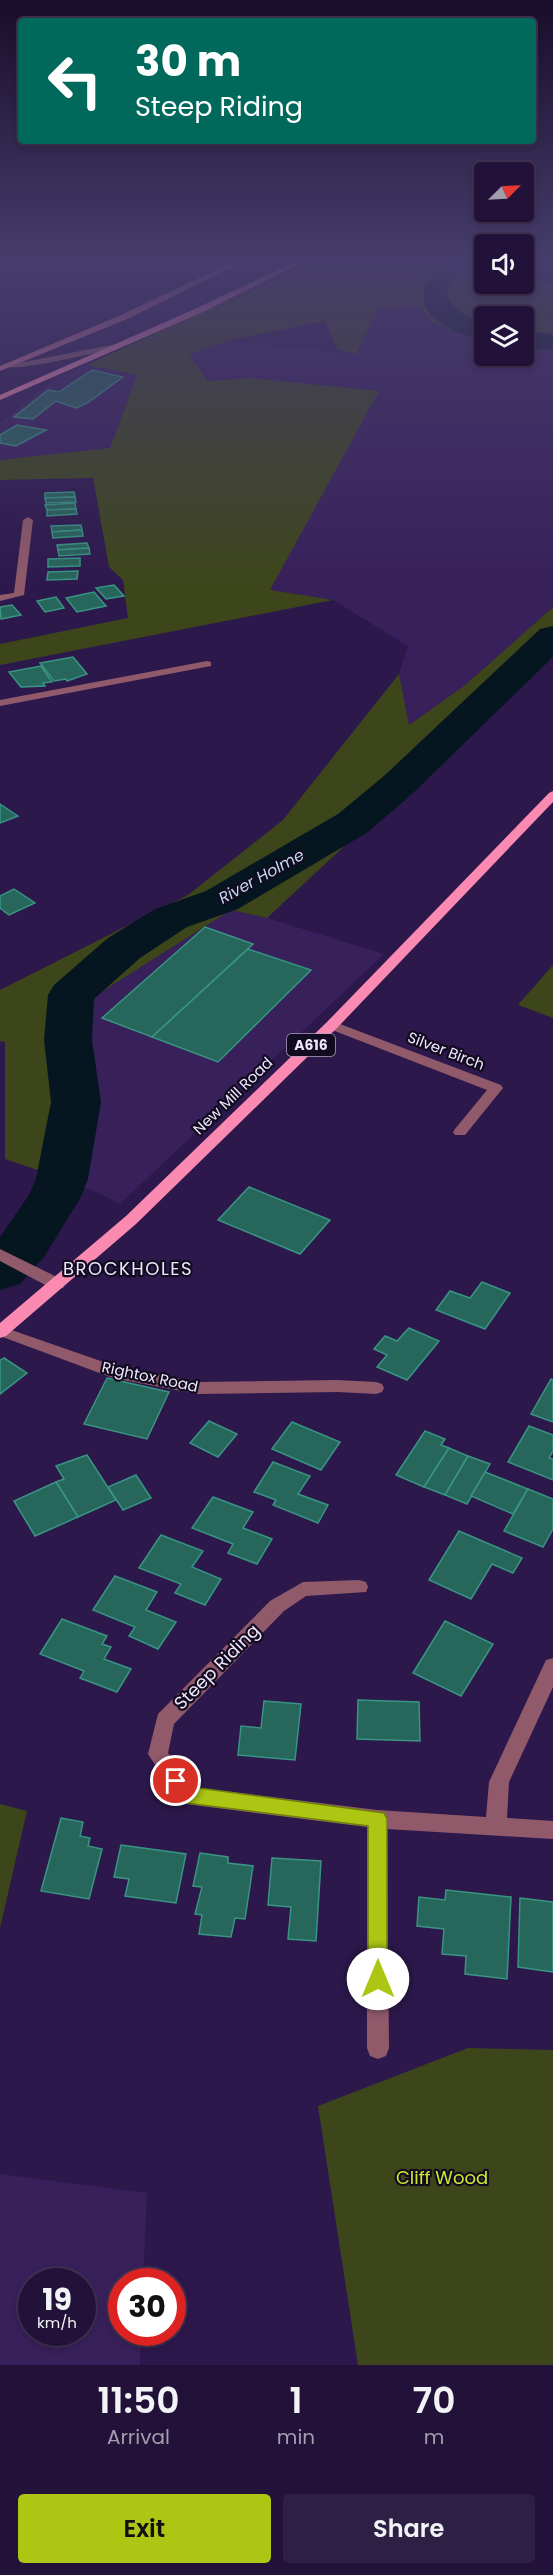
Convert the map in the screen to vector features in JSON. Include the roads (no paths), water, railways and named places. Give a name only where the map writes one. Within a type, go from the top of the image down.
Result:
[{"type":"main road","points":[[0,398],[66,368]]},
{"type":"main road","name":"New Mill Road","points":[[1,1332],[131,1220],[332,1025],[553,795]]},
{"type":"street","points":[[0,598],[19,595],[28,520]]},
{"type":"street","points":[[0,703],[207,664]]},
{"type":"street","name":"Silver Birch","points":[[332,1025],[496,1088],[460,1132]]},
{"type":"street","points":[[0,1254],[36,1270],[57,1284]]},
{"type":"street","name":"Rightox Road","points":[[1,1332],[113,1372],[197,1388],[337,1386],[376,1388]]},
{"type":"street","name":"Steep Riding","points":[[359,1587],[303,1589],[277,1606],[165,1720],[158,1754],[186,1795],[377,1819],[553,1830]]},
{"type":"street","points":[[496,1826],[500,1782],[553,1666]]},
{"type":"street","points":[[377,1819],[378,2048]]},
{"type":"waterway","name":"River Holme","points":[[0,1271],[25,1244],[55,1197],[62,1179],[76,1102],[68,1040],[71,995],[124,948],[171,918],[222,900],[353,823],[398,785],[553,637]]},
{"type":"district","name":"BROCKHOLES","points":[[128,1269]]},
{"type":"park label","name":"Cliff Wood","points":[[442,2178]]}]
